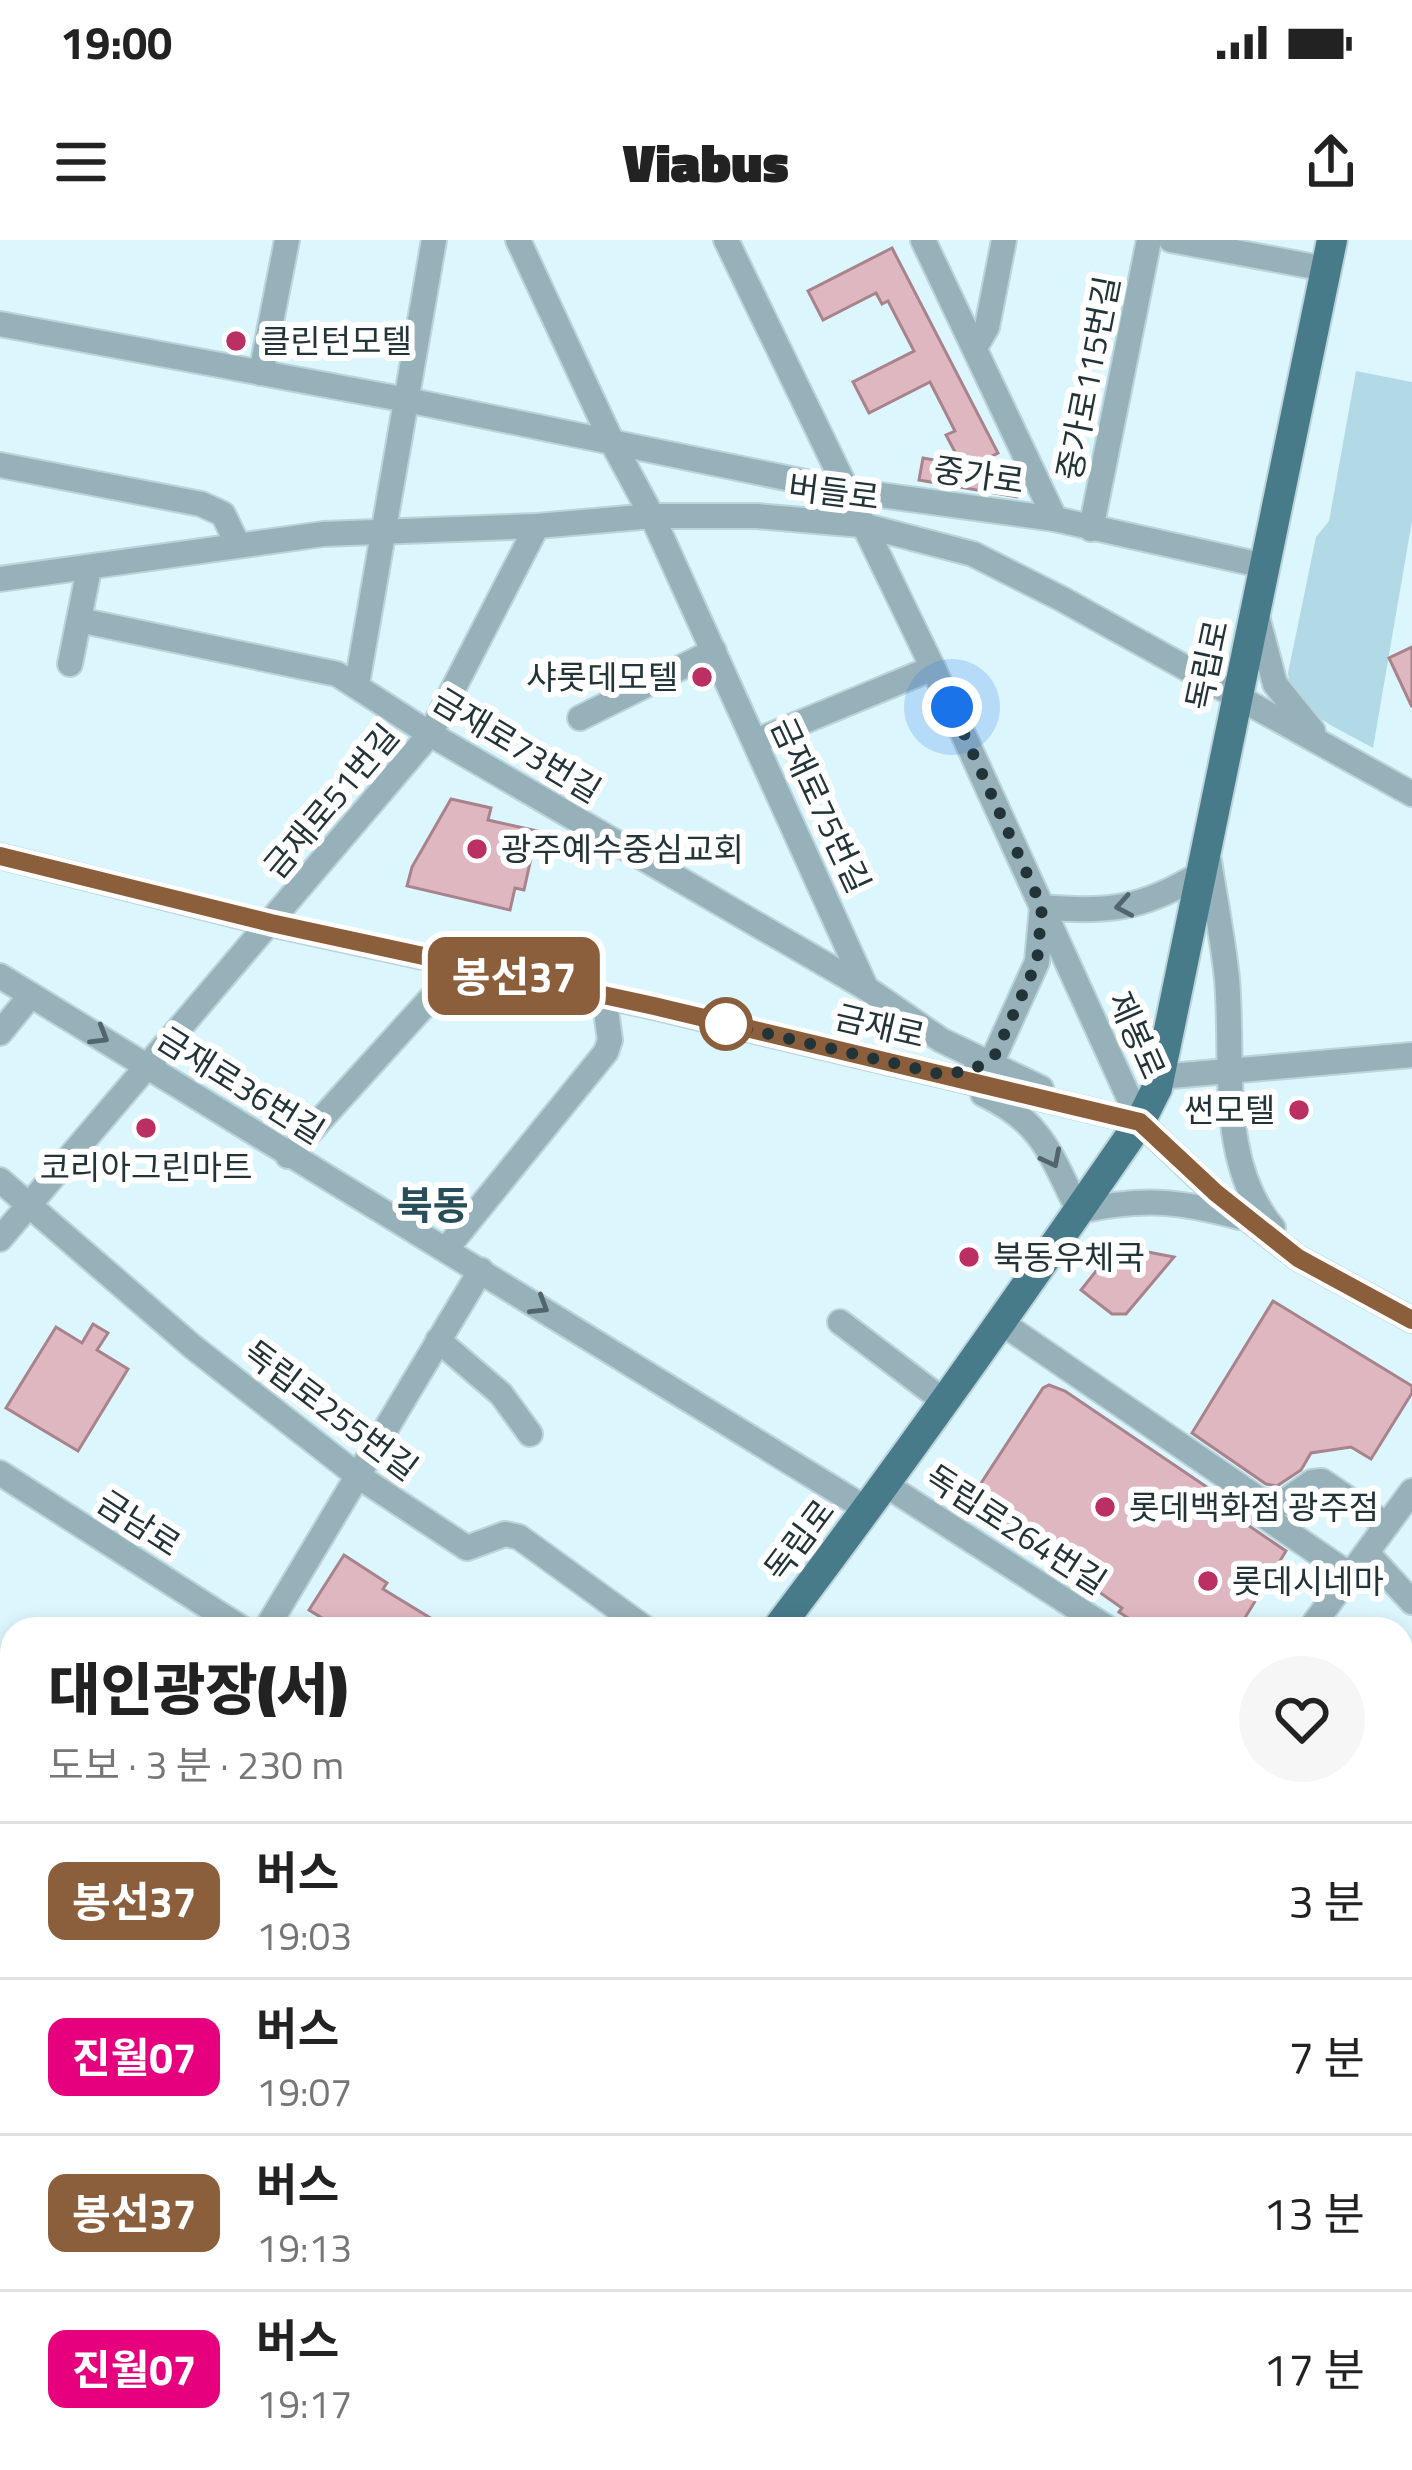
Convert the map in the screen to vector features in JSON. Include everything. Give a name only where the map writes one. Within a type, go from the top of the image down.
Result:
[{"type":"main road","name":"독립로","points":[[786,1617],[1079,1211],[1140,1122],[1159,1077],[1329,254]]},
{"type":"street","points":[[261,373],[287,240]]},
{"type":"street","points":[[357,684],[434,240]]},
{"type":"street","points":[[518,240],[611,442]]},
{"type":"street","name":"제봉로","points":[[726,240],[933,668],[1140,1122],[1298,1258],[1412,1320]]},
{"type":"street","points":[[923,240],[1055,519]]},
{"type":"street","points":[[976,346],[987,327],[1004,240]]},
{"type":"street","name":"중가로115번길","points":[[1091,529],[1149,240]]},
{"type":"street","name":"독립로","points":[[1172,240],[1329,254]]},
{"type":"street","name":"중가로","points":[[0,324],[407,400],[844,490],[1055,519],[1265,566]]},
{"type":"street","name":"금재로75번길","points":[[611,442],[652,516],[866,988]]},
{"type":"street","points":[[0,465],[201,504],[223,514],[237,543]]},
{"type":"street","name":"버들로","points":[[0,579],[237,543],[385,532],[652,516],[757,516],[862,525],[973,554],[1062,598],[1412,794]]},
{"type":"street","name":"금재로51번길","points":[[0,1239],[430,734],[536,526]]},
{"type":"street","points":[[70,664],[89,569]]},
{"type":"street","points":[[1256,609],[1275,684],[1327,746]]},
{"type":"street","name":"금재로73번길","points":[[79,620],[337,674],[430,734],[866,988],[941,1040],[1081,1108]]},
{"type":"street","points":[[580,718],[714,651]]},
{"type":"street","points":[[756,741],[933,668]]},
{"type":"street","points":[[1205,841],[1227,977],[1236,1152],[1242,1177],[1266,1220],[1298,1258]]},
{"type":"street","name":"금재로","points":[[0,856],[271,923],[1140,1122]]},
{"type":"street","points":[[944,1075],[989,1063],[1037,962],[1042,907],[1125,908],[1162,898],[1198,875]]},
{"type":"street","points":[[288,1156],[460,965]]},
{"type":"street","name":"금재로36번길","points":[[0,976],[150,1065],[288,1156],[877,1497]]},
{"type":"street","points":[[0,1033],[31,995]]},
{"type":"street","points":[[447,1248],[606,1052],[610,1040],[604,996]]},
{"type":"street","points":[[1159,1077],[1412,1055]]},
{"type":"street","points":[[944,1075],[1023,1116],[1043,1142],[1079,1211],[1161,1200],[1250,1220]]},
{"type":"street","name":"독립로255번길","points":[[0,1180],[194,1347],[358,1476],[467,1548],[505,1534],[519,1537],[629,1617]]},
{"type":"street","points":[[273,1617],[481,1270]]},
{"type":"street","points":[[840,1322],[945,1402]]},
{"type":"street","points":[[999,1326],[1260,1501],[1281,1504],[1312,1482],[1322,1481],[1388,1525]]},
{"type":"street","points":[[999,1326],[1350,1576]]},
{"type":"street","points":[[438,1340],[501,1394],[530,1434]]},
{"type":"street","name":"금남로","points":[[0,1473],[224,1617]]},
{"type":"street","points":[[1327,1617],[1350,1576],[1412,1492]]},
{"type":"street","name":"독립로264번길","points":[[877,1497],[1088,1617]]},
{"type":"street","points":[[1366,1553],[1412,1602]]},
{"type":"shaded area","points":[[1356,371],[1412,382],[1412,521],[1373,748],[1308,709],[1291,687],[1288,673],[1316,537],[1329,521]]},
{"type":"building","points":[[892,248],[998,453],[970,467],[1016,476],[1023,490],[1017,497],[919,480],[923,458],[962,465],[946,435],[955,431],[930,382],[869,413],[853,382],[914,351],[888,301],[882,304],[876,293],[823,320],[808,291]]},
{"type":"building","points":[[1412,647],[1412,707],[1389,658]]},
{"type":"building","name":"광주예수중심교회","points":[[451,799],[491,808],[488,820],[537,831],[524,890],[515,888],[510,910],[407,886],[412,867]]},
{"type":"building","points":[[1116,1246],[1174,1257],[1126,1314],[1112,1314],[1081,1290]]},
{"type":"building","points":[[1273,1301],[1412,1386],[1371,1459],[1351,1447],[1311,1453],[1301,1470],[1277,1486],[1266,1484],[1192,1433]]},
{"type":"building","points":[[93,1324],[108,1333],[97,1350],[128,1369],[78,1451],[6,1408],[56,1327],[82,1343]]},
{"type":"building","name":"롯데백화점 광주점","points":[[1049,1385],[1065,1391],[1229,1502],[1236,1517],[1286,1551],[1245,1617],[1127,1617],[1119,1612],[1122,1608],[974,1504],[974,1494]]},
{"type":"building","points":[[344,1555],[387,1583],[383,1589],[429,1617],[320,1617],[309,1610]]},
{"type":"bus line","name":"봉선37","points":[[0,856],[271,923],[654,1006],[1140,1122],[1216,1193],[1298,1258],[1412,1320]]},
{"type":"place","name":"클린턴모텔","points":[[236,341]]},
{"type":"place","name":"샤롯데모텔","points":[[702,677]]},
{"type":"place","name":"광주예수중심교회","points":[[477,849]]},
{"type":"place","name":"썬모텔","points":[[1299,1110]]},
{"type":"place","name":"코리아그린마트","points":[[146,1128]]},
{"type":"place","name":"북동우체국","points":[[969,1257]]},
{"type":"place","name":"롯데백화점 광주점","points":[[1105,1507]]},
{"type":"place","name":"롯데시네마","points":[[1208,1581]]},
{"type":"district","name":"북동","points":[[433,1204]]},
{"type":"route","points":[[726,1024],[944,1075],[974,1069],[994,1057],[1037,962],[1042,907],[952,707]]}]
